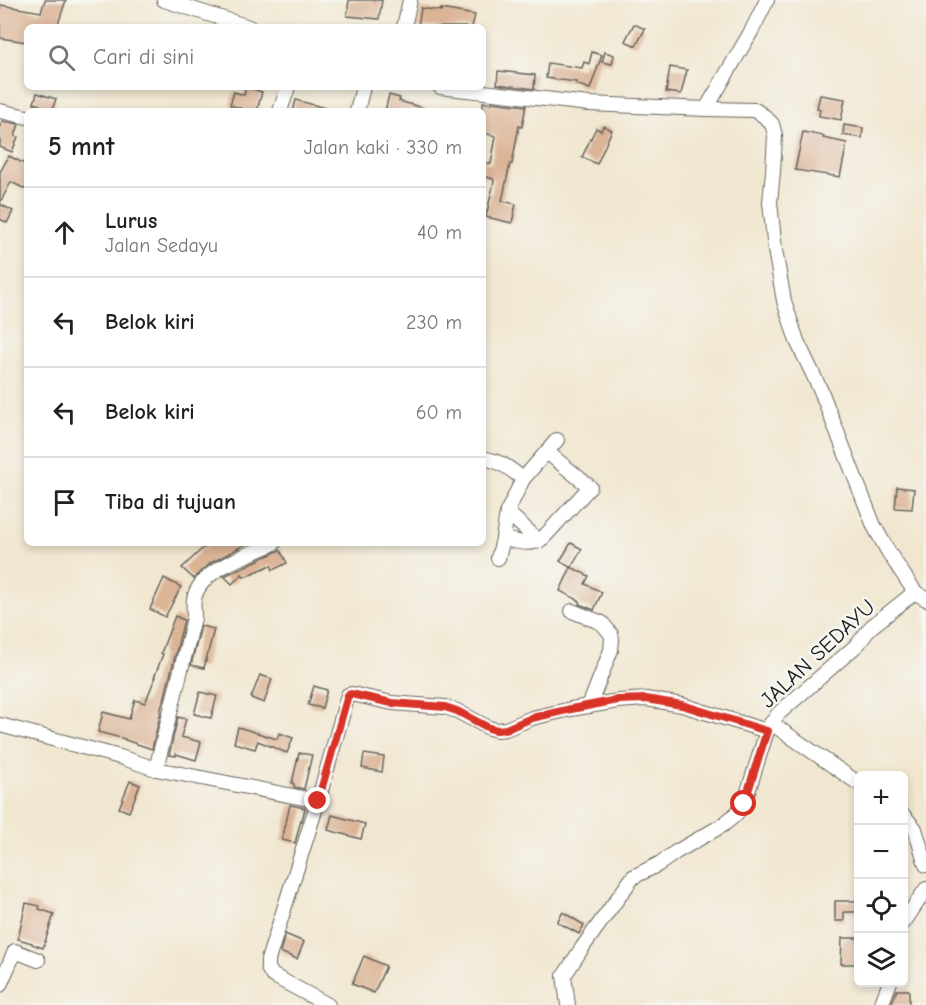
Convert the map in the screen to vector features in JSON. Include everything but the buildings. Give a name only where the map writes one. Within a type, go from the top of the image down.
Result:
[{"type":"street","points":[[164,0],[240,24]]},
{"type":"street","points":[[405,24],[410,0]]},
{"type":"street","points":[[706,109],[767,0]]},
{"type":"street","points":[[281,108],[287,90]]},
{"type":"street","points":[[358,108],[362,90]]},
{"type":"street","points":[[466,90],[589,104],[755,110],[772,124],[775,147],[770,202],[784,302],[797,341],[821,391],[874,526],[889,553],[920,596]]},
{"type":"street","points":[[0,111],[24,116]]},
{"type":"street","points":[[498,558],[507,512],[523,479],[557,440]]},
{"type":"street","points":[[503,539],[531,544],[539,541],[590,487],[547,452]]},
{"type":"street","points":[[486,459],[506,465],[523,479]]},
{"type":"street","points":[[507,512],[539,541]]},
{"type":"street","points":[[156,769],[194,618],[194,598],[201,583],[214,571],[268,546]]},
{"type":"street","name":"JALAN SEDAYU","points":[[568,1005],[564,976],[633,877],[659,864],[723,825],[735,815],[744,804],[769,727],[778,714],[858,644],[871,627],[920,596]]},
{"type":"street","points":[[572,611],[602,623],[611,634],[612,639],[611,650],[588,706]]},
{"type":"street","points":[[328,1005],[272,975],[268,969],[268,960],[350,694],[392,703],[445,707],[497,730],[506,729],[532,718],[618,700],[646,699],[682,705],[769,727],[854,780]]},
{"type":"street","points":[[0,725],[156,769],[318,801]]},
{"type":"street","points":[[908,821],[915,829],[926,865]]},
{"type":"street","points":[[908,915],[926,889]]},
{"type":"street","points":[[0,985],[15,951],[38,960]]},
{"type":"street","points":[[881,1005],[888,987]]},
{"type":"route","points":[[318,801],[348,695],[351,694],[392,703],[445,707],[497,730],[506,729],[532,718],[618,700],[646,699],[682,705],[722,716],[767,731],[744,804]]}]
